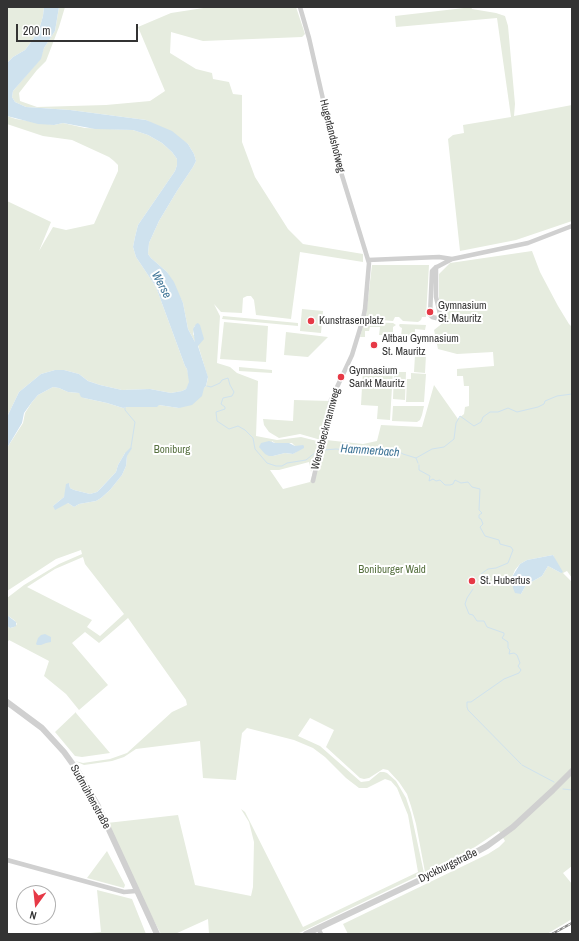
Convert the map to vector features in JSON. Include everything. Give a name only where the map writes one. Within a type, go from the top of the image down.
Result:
[{"type":"street","name":"Hugerlandshofweg","points":[[300,7],[309,38],[336,156],[364,250],[369,261]]},
{"type":"street","points":[[436,267],[436,297],[440,314],[439,318],[431,316],[430,312],[433,269],[436,267],[452,259],[518,246],[572,226]]},
{"type":"street","points":[[369,261],[439,257],[452,259]]},
{"type":"street","name":"Wersebeckmannweg","points":[[313,481],[331,400],[351,358],[363,319],[369,261]]},
{"type":"street","name":"Sudmühlenstraße","points":[[7,702],[45,731],[64,752],[77,770],[98,806],[157,934]]},
{"type":"street","name":"Dyckburgstraße","points":[[306,934],[319,931],[487,846],[513,827],[572,772]]},
{"type":"street","points":[[7,860],[124,892],[136,891]]},
{"type":"green space","points":[[7,7],[44,7],[39,30],[25,50],[13,57],[7,63]]},
{"type":"green space","points":[[59,7],[65,7],[46,61],[19,93],[20,101],[37,107],[106,105],[150,101],[165,91],[138,27],[171,13],[210,7],[296,7],[305,34],[302,37],[203,41],[171,32],[170,53],[196,69],[212,73],[213,79],[229,82],[233,94],[242,95],[242,142],[255,177],[288,229],[303,244],[363,254],[363,262],[300,252],[291,319],[256,315],[254,300],[251,296],[243,298],[242,313],[221,312],[214,304],[220,316],[217,363],[230,367],[237,373],[258,381],[256,436],[277,440],[301,437],[321,442],[311,472],[309,462],[279,470],[270,470],[283,489],[310,482],[323,441],[326,440],[363,444],[377,441],[381,425],[422,427],[434,385],[458,419],[464,414],[465,407],[469,406],[469,386],[464,386],[463,376],[457,376],[457,369],[494,366],[493,352],[457,354],[438,349],[434,330],[444,322],[447,315],[445,308],[439,299],[439,274],[450,263],[532,251],[540,272],[558,306],[572,327],[572,578],[567,571],[563,573],[572,582],[572,866],[563,873],[572,884],[572,919],[547,934],[348,934],[343,924],[488,854],[505,841],[499,831],[475,847],[425,872],[411,806],[407,794],[399,782],[388,770],[383,769],[369,778],[360,778],[326,747],[334,730],[310,718],[298,736],[320,746],[361,782],[369,781],[380,772],[387,773],[396,781],[406,798],[411,813],[424,873],[297,934],[209,934],[208,919],[175,934],[161,934],[146,906],[107,823],[178,815],[195,885],[251,896],[253,887],[254,842],[249,822],[241,809],[245,812],[303,927],[418,872],[408,815],[397,788],[391,781],[385,779],[367,788],[359,788],[313,748],[294,740],[247,728],[242,733],[236,780],[203,778],[200,741],[136,749],[124,757],[112,761],[84,765],[75,761],[83,763],[110,759],[127,753],[172,712],[187,705],[186,700],[128,618],[99,643],[85,632],[72,643],[108,685],[79,710],[66,694],[44,676],[49,661],[9,640],[7,643],[7,626],[10,628],[17,624],[7,615],[7,598],[24,585],[59,564],[82,554],[81,550],[56,559],[7,591],[7,448],[23,423],[25,413],[32,402],[38,395],[53,387],[68,392],[79,393],[84,398],[123,408],[159,405],[179,408],[206,386],[208,378],[198,345],[196,325],[194,327],[193,334],[196,339],[195,342],[188,329],[183,303],[167,272],[148,254],[149,243],[159,221],[196,161],[194,154],[188,144],[146,120],[70,110],[26,107],[15,102],[12,97],[13,91],[40,59],[44,48],[55,31]],"holes":[[[272,441],[275,443],[292,443],[295,446],[296,452],[293,454],[285,453],[273,456]],[[125,453],[127,456],[126,466],[122,475],[110,490],[101,498],[96,501],[79,504],[74,507],[68,503],[53,506],[64,497],[69,483],[70,488],[74,490],[90,494],[97,492],[116,472]],[[553,555],[561,573],[548,566],[542,576],[526,585],[521,594],[512,577],[520,564],[527,560]],[[83,557],[85,564],[124,614],[100,636],[87,627],[92,620],[27,587],[55,569]]]},
{"type":"green space","points":[[471,7],[472,9],[505,16],[508,26],[515,104],[514,116],[572,105],[572,221],[516,240],[460,251],[448,139],[453,135],[464,133],[463,125],[511,117],[497,18],[396,27],[395,16]]},
{"type":"green space","points":[[7,116],[16,119],[54,125],[63,123],[85,128],[133,130],[148,135],[162,143],[177,159],[175,171],[138,225],[133,247],[136,257],[156,287],[187,369],[190,382],[186,389],[171,393],[150,389],[122,390],[88,381],[79,374],[64,370],[55,370],[41,374],[19,392],[7,417],[7,201],[51,222],[39,251],[53,227],[66,230],[94,224],[118,171],[118,165],[109,157],[72,140],[43,136],[7,124]]},
{"type":"green space","points":[[372,265],[429,265],[426,317],[422,317],[418,322],[403,321],[399,317],[395,317],[393,321],[367,318]]},
{"type":"green space","name":"Kunstrasenplatz","points":[[302,309],[323,311],[321,333],[300,331]]},
{"type":"green space","points":[[223,316],[298,323],[298,326],[222,319]]},
{"type":"green space","points":[[224,322],[268,326],[266,362],[220,359]]},
{"type":"green space","points":[[364,322],[393,323],[396,325],[393,327],[393,335],[379,335],[380,327],[370,327],[369,331],[365,331],[365,337],[360,337]]},
{"type":"green space","points":[[399,325],[426,325],[425,330],[415,329],[415,337],[401,336],[402,328]]},
{"type":"green space","points":[[286,332],[328,337],[308,357],[284,355]]},
{"type":"green space","points":[[415,355],[426,355],[425,373],[414,372]]},
{"type":"green space","points":[[239,367],[272,370],[272,373],[239,371]]},
{"type":"green space","points":[[363,369],[393,371],[390,420],[377,419],[378,406],[361,405]]},
{"type":"green space","points":[[394,372],[406,372],[405,400],[393,399]]},
{"type":"green space","points":[[411,373],[426,374],[424,402],[406,402],[407,379],[411,379]]},
{"type":"green space","points":[[294,400],[331,401],[321,440],[300,434],[279,438],[269,432],[264,425],[263,419],[293,421]]},
{"type":"green space","points":[[393,406],[424,406],[420,420],[417,422],[392,421]]},
{"type":"green space","points":[[76,712],[110,753],[82,757],[75,756],[55,732]]},
{"type":"green space","points":[[107,851],[125,885],[124,888],[87,878]]},
{"type":"green space","points":[[97,890],[132,899],[146,934],[79,934],[101,932]]},
{"type":"water","name":"Werse","points":[[44,7],[59,7],[55,31],[44,48],[41,59],[13,91],[12,97],[15,102],[26,107],[70,110],[146,120],[172,131],[188,144],[194,154],[196,161],[159,221],[149,243],[148,254],[167,272],[174,282],[183,303],[188,329],[195,342],[193,329],[196,324],[198,323],[200,325],[204,339],[198,346],[208,377],[202,396],[192,405],[179,408],[159,405],[157,407],[123,408],[81,397],[79,393],[68,392],[53,387],[38,395],[32,402],[24,413],[22,423],[7,448],[7,417],[19,392],[41,374],[55,370],[64,370],[79,374],[88,381],[122,390],[150,389],[171,393],[186,389],[189,382],[187,369],[156,287],[136,257],[133,247],[138,225],[175,171],[177,159],[162,143],[148,135],[133,130],[95,129],[63,123],[54,125],[38,124],[7,116],[7,63],[13,57],[25,50],[39,30]]},
{"type":"water","points":[[269,441],[275,443],[289,443],[295,446],[303,445],[304,448],[293,454],[285,453],[269,456],[259,447],[261,443]]},
{"type":"water","points":[[131,447],[132,448],[127,456],[126,466],[122,475],[110,490],[101,498],[96,501],[79,504],[74,507],[68,503],[55,510],[53,506],[64,497],[66,484],[69,483],[70,488],[74,490],[90,494],[97,492],[116,472],[125,453]]},
{"type":"water","points":[[553,555],[563,572],[561,573],[548,566],[542,576],[526,585],[521,594],[515,593],[512,577],[520,564],[527,560]]},
{"type":"water","points":[[7,615],[16,622],[16,626],[10,628],[7,626]]},
{"type":"water","points":[[45,634],[51,637],[51,642],[37,645],[38,638]]},
{"type":"waterway","name":"Hammerbach","points":[[207,386],[211,387],[228,378],[234,392],[232,396],[223,398],[221,404],[225,407],[225,409],[216,412],[217,421],[229,429],[238,426],[245,430],[253,438],[255,449],[267,463],[282,466],[287,463],[306,460],[316,452]]},
{"type":"waterway","name":"Hammerbach","points":[[324,450],[363,448],[390,453],[398,451],[416,458],[432,449],[444,447],[454,439],[456,423],[460,416],[474,426],[481,422],[483,417],[490,412],[498,412],[508,408],[517,412],[538,407],[544,404],[545,401],[557,396],[572,394]]},
{"type":"waterway","points":[[125,406],[125,410],[135,422],[131,447]]},
{"type":"waterway","name":"Hammerbach","points":[[416,458],[418,463]]},
{"type":"waterway","points":[[419,465],[419,470],[430,476],[429,481],[433,479],[436,481],[440,480],[445,485],[453,484],[455,480],[461,483],[468,482],[472,487],[480,489],[479,510],[482,513],[479,515],[479,518],[483,524],[480,527],[485,536],[499,540],[500,544],[511,547],[513,550],[508,563],[496,568],[488,569],[481,574]]},
{"type":"waterway","points":[[473,589],[465,604],[469,614],[473,615],[477,621],[484,621],[487,627],[504,633],[502,638],[508,642],[508,648],[510,650],[509,654],[514,653],[517,655],[520,663],[518,666],[521,670],[519,673],[504,679],[471,702],[467,702],[467,707],[468,710],[521,764]]},
{"type":"waterway","points":[[522,765],[554,782]]},
{"type":"waterway","points":[[563,789],[572,790]]},
{"type":"railway","points":[[552,934],[572,923]]},
{"type":"place","name":"Gymnasium St. Mauritz","points":[[430,312]]},
{"type":"place","name":"Kunstrasenplatz","points":[[311,321]]},
{"type":"place","name":"Altbau Gymnasium St. Mauritz","points":[[374,345]]},
{"type":"place","name":"Gymnasium Sankt Mauritz","points":[[341,377]]},
{"type":"place","name":"St. Hubertus","points":[[472,581]]},
{"type":"park label","name":"Boniburg","points":[[172,450]]},
{"type":"park label","name":"Boniburger Wald","points":[[392,570]]}]
